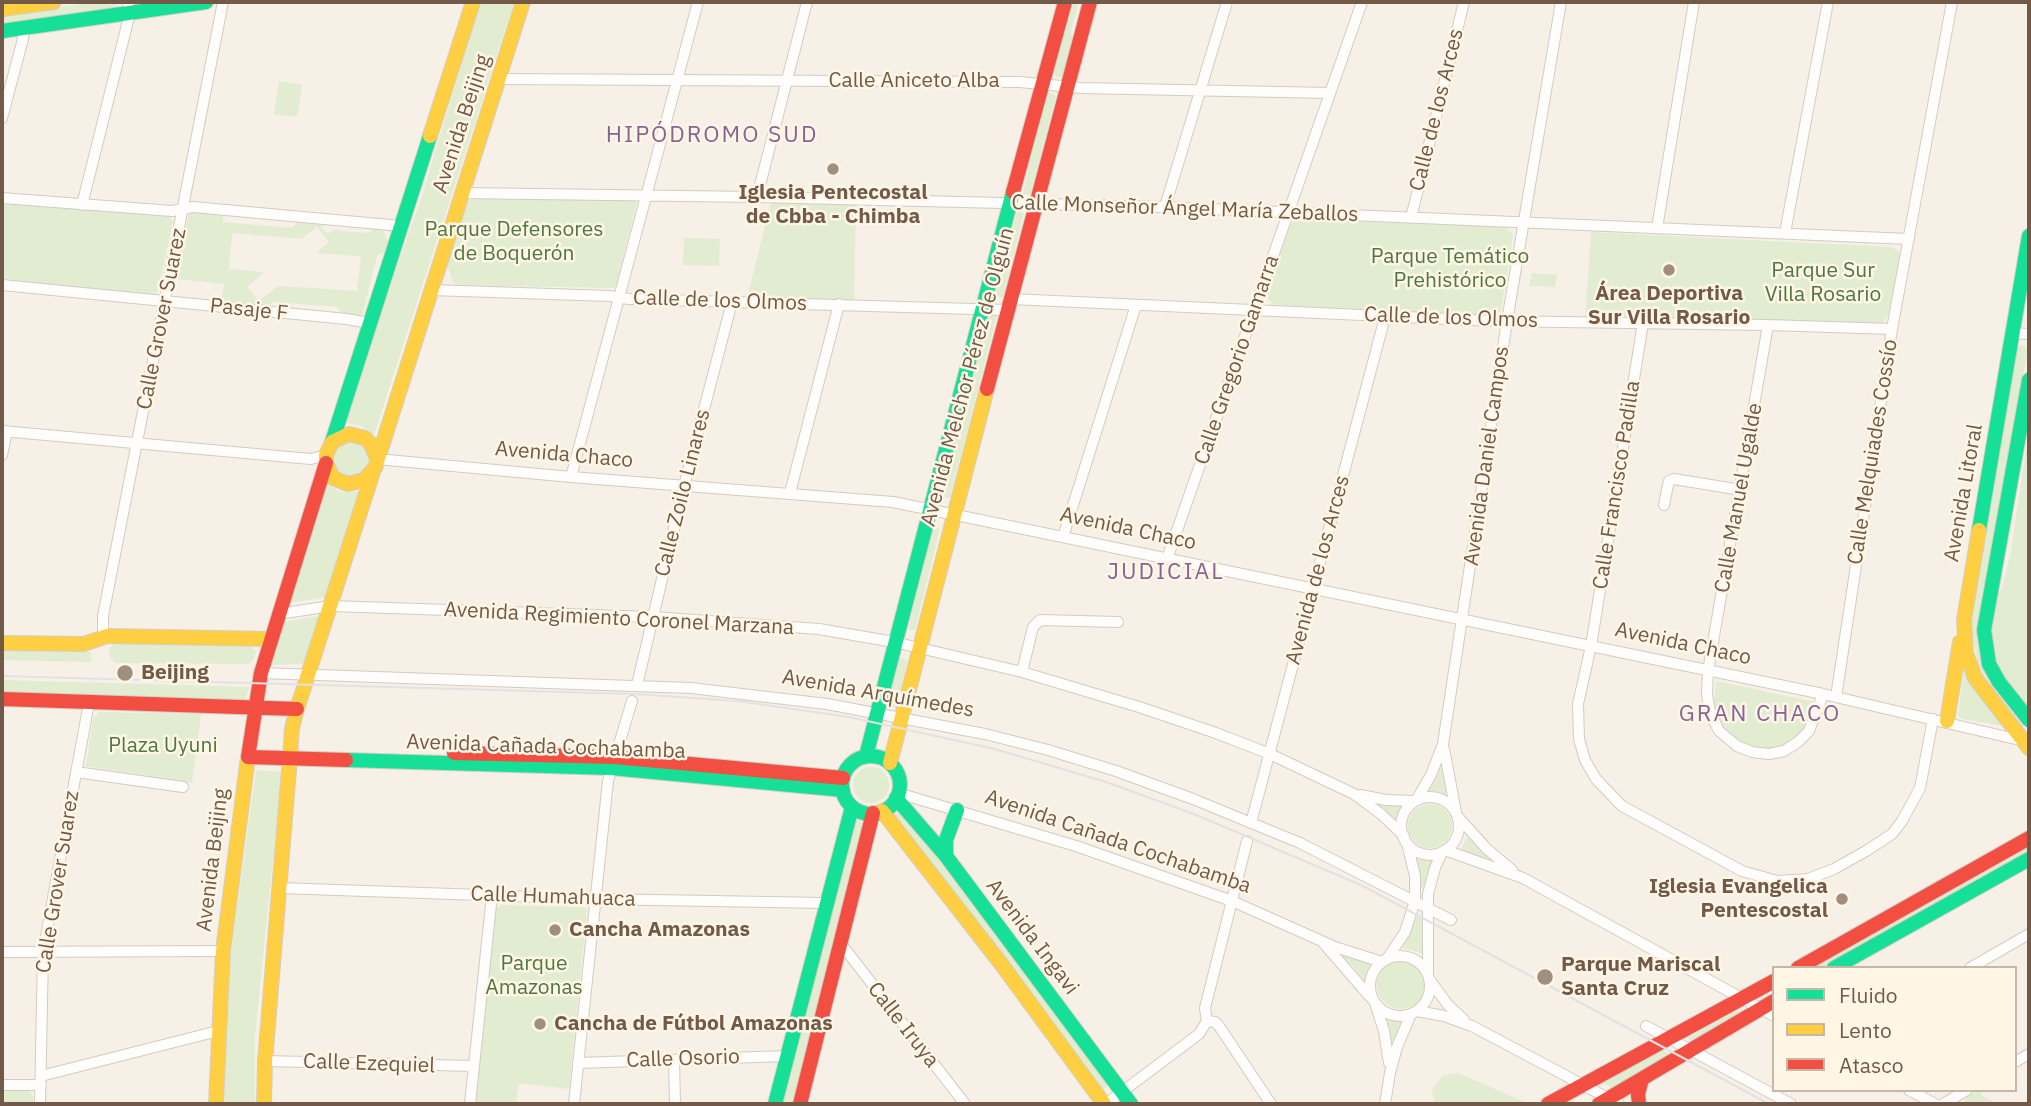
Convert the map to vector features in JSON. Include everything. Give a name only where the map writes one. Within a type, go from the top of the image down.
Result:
[{"type":"main road","points":[[2,9],[54,2]]},
{"type":"main road","points":[[2,31],[129,7],[205,2]]},
{"type":"main road","name":"Avenida Beijing","points":[[216,1104],[223,950],[248,752],[261,673],[328,453],[473,2]]},
{"type":"main road","name":"Avenida Beijing","points":[[264,1104],[265,1061],[290,753],[297,709],[523,2]]},
{"type":"main road","name":"Avenida Melchor Pérez de Olguín","points":[[866,757],[894,642],[1065,2]]},
{"type":"main road","name":"Avenida Melchor Pérez de Olguín","points":[[890,764],[953,514],[1090,2]]},
{"type":"main road","name":"Avenida Litoral","points":[[2028,742],[1975,678],[1966,653],[1964,620],[2029,236]]},
{"type":"main road","name":"Avenida Litoral","points":[[2029,380],[1984,630],[1989,664],[1999,682],[2029,720]]},
{"type":"main road","points":[[357,435],[371,444],[376,463],[365,480],[348,484],[333,478],[328,453],[341,436],[357,435]]},
{"type":"main road","points":[[1940,720],[1964,620]]},
{"type":"main road","points":[[2,643],[84,644],[103,637],[271,639]]},
{"type":"main road","points":[[2,699],[297,709]]},
{"type":"main road","name":"Avenida Cañada Cochabamba","points":[[248,752],[612,763],[713,776],[843,784]]},
{"type":"main road","points":[[775,1104],[852,807],[843,784],[852,763],[866,757],[879,757],[890,764],[899,780],[897,795],[878,812],[800,1104]]},
{"type":"main road","name":"Avenida Ingavi","points":[[897,795],[946,856],[1127,1098]]},
{"type":"main road","points":[[852,807],[861,812],[878,812]]},
{"type":"main road","points":[[946,856],[946,841],[957,810]]},
{"type":"main road","name":"Avenida Ingavi","points":[[878,812],[1002,965],[1105,1104]]},
{"type":"main road","points":[[1802,966],[2029,838]]},
{"type":"main road","points":[[1838,966],[2029,859]]},
{"type":"main road","points":[[1548,1104],[1772,982]]},
{"type":"main road","points":[[1609,1102],[1642,1079],[1772,1002]]},
{"type":"main road","points":[[1639,1104],[1638,1094],[1642,1079]]},
{"type":"street","name":"Calle Grover Suarez","points":[[103,637],[103,616],[223,2]]},
{"type":"street","points":[[571,477],[698,2]]},
{"type":"street","points":[[757,197],[807,2]]},
{"type":"street","points":[[1165,207],[1227,2]]},
{"type":"street","name":"Calle Gregorio Gamarra","points":[[1167,559],[1362,2]]},
{"type":"street","name":"Calle de los Arces","points":[[1411,218],[1464,2]]},
{"type":"street","name":"Avenida Daniel Campos","points":[[1416,800],[1431,775],[1443,744],[1507,321],[1561,2]]},
{"type":"street","points":[[1657,228],[1694,2]]},
{"type":"street","points":[[1785,233],[1828,2]]},
{"type":"street","name":"Calle Melquiades Cossío","points":[[1836,697],[1892,329],[1952,2]]},
{"type":"street","points":[[82,205],[129,7]]},
{"type":"street","points":[[2,118],[24,28]]},
{"type":"street","name":"Calle Aniceto Alba","points":[[498,79],[1043,83],[1199,91],[1330,93]]},
{"type":"street","name":"Calle Monseñor Ángel María Zeballos","points":[[461,193],[1010,202],[1289,211],[1909,239]]},
{"type":"street","points":[[2,198],[172,211],[193,207],[401,226]]},
{"type":"street","name":"Pasaje F","points":[[2,285],[346,319],[370,324]]},
{"type":"street","name":"Calle de los Olmos","points":[[431,290],[983,309],[1010,304],[1136,305],[1507,321],[1892,329]]},
{"type":"street","name":"Calle Zoilo Linares","points":[[637,685],[684,486],[732,302]]},
{"type":"street","points":[[790,493],[839,304]]},
{"type":"street","points":[[1063,537],[1136,305]]},
{"type":"street","name":"Avenida de los Arces","points":[[1251,823],[1385,317]]},
{"type":"street","name":"Calle Francisco Padilla","points":[[1643,323],[1591,646],[1578,704],[1579,739],[1585,760],[1596,779],[1622,806],[1731,865],[1759,877],[1794,881],[1819,876],[1867,852],[1892,834],[1920,788],[1940,720]]},
{"type":"street","name":"Calle Manuel Ugalde","points":[[1768,325],[1708,671],[1707,695],[1714,722],[1727,739],[1752,752],[1769,754],[1784,751],[1798,743],[1809,731],[1823,694]]},
{"type":"street","points":[[2012,333],[2029,334]]},
{"type":"street","points":[[2,455],[4,431],[311,459],[328,453]]},
{"type":"street","name":"Avenida Chaco","points":[[376,463],[893,502],[1823,694],[2028,742]]},
{"type":"street","points":[[1664,505],[1668,485],[1674,480],[1741,490]]},
{"type":"street","name":"Avenida Regimiento Coronel Marzana","points":[[278,614],[331,606],[653,617],[819,629],[894,642],[1022,673],[1139,707],[1270,754],[1354,794],[1381,814],[1405,840]]},
{"type":"street","points":[[1022,673],[1033,626],[1040,620],[1118,622]]},
{"type":"street","name":"Avenida Arquímedes","points":[[261,673],[637,685],[740,693],[877,713],[985,734],[1048,750],[1129,776],[1251,823],[1300,844],[1451,920]]},
{"type":"street","points":[[574,1104],[612,763],[632,701]]},
{"type":"street","name":"Calle Grover Suarez","points":[[40,1104],[43,952],[89,703]]},
{"type":"street","name":"Avenida Daniel Campos","points":[[1443,744],[1457,816]]},
{"type":"street","points":[[76,772],[183,787]]},
{"type":"street","name":"Avenida Regimiento Coronel Marzana","points":[[1354,794],[1387,800],[1416,800]]},
{"type":"street","name":"Avenida Cañada Cochabamba","points":[[897,795],[1076,846],[1232,901],[1351,953],[1384,960]]},
{"type":"street","points":[[1390,1073],[1387,1045],[1370,983],[1375,970],[1405,932],[1415,901],[1415,876],[1405,840],[1403,819],[1416,800],[1433,798],[1443,801],[1487,849],[1523,878]]},
{"type":"street","points":[[1385,1104],[1397,1046],[1414,1013],[1427,998],[1427,907],[1431,881],[1444,851],[1458,835],[1457,816]]},
{"type":"street","points":[[1405,840],[1424,854],[1444,851],[1523,878],[1772,1015]]},
{"type":"street","points":[[1105,1104],[1127,1098],[1199,1034],[1207,1021],[1205,1008],[1247,841]]},
{"type":"street","name":"Calle Humahuaca","points":[[279,888],[596,899],[826,903]]},
{"type":"street","points":[[470,1104],[492,895]]},
{"type":"street","points":[[1973,966],[2029,934]]},
{"type":"street","name":"Avenida Cañada Cochabamba","points":[[1320,941],[1349,970],[1375,1003]]},
{"type":"street","name":"Calle Iruya","points":[[842,945],[965,1104]]},
{"type":"street","points":[[2,952],[223,950]]},
{"type":"street","points":[[1384,960],[1397,956],[1411,958],[1423,966],[1448,1005],[1472,1026]]},
{"type":"street","points":[[1375,1003],[1393,1016],[1414,1013],[1444,1016],[1472,1026],[1583,1084],[1609,1102]]},
{"type":"street","points":[[1207,1021],[1219,1027],[1271,1104]]},
{"type":"street","points":[[1646,1027],[1791,1104]]},
{"type":"street","points":[[2,1085],[41,1080],[218,1031]]},
{"type":"street","name":"Calle Osorio","points":[[578,1063],[787,1056]]},
{"type":"street","points":[[674,1060],[675,1104]]},
{"type":"street","name":"Calle Ezequiel","points":[[265,1061],[474,1066]]},
{"type":"street","points":[[1913,1092],[1935,1104]]},
{"type":"street","points":[[1942,1104],[1963,1092]]},
{"type":"green space","points":[[97,2],[117,3],[116,8],[2,24],[2,15]]},
{"type":"green space","points":[[480,2],[514,2],[374,435],[361,426],[346,423],[422,196]]},
{"type":"green space","points":[[1071,2],[1079,2],[1071,31],[1073,41],[1062,77],[1057,77],[1054,75]]},
{"type":"green space","points":[[279,81],[302,85],[297,117],[274,114]]},
{"type":"green space","points":[[1047,93],[1056,96],[1030,195],[1026,195],[1023,193]]},
{"type":"green space","name":"Parque Defensores de Boquerón","points":[[477,197],[635,200],[637,203],[615,288],[459,285],[453,282],[447,264],[467,202]]},
{"type":"green space","points":[[2,202],[168,215],[173,221],[158,291],[154,295],[2,279]]},
{"type":"green space","points":[[771,202],[856,204],[854,300],[747,299]]},
{"type":"green space","points":[[195,211],[223,214],[223,222],[292,228],[299,221],[326,223],[321,227],[328,234],[336,228],[341,231],[369,233],[376,227],[381,227],[388,242],[384,252],[377,256],[362,316],[342,314],[337,307],[273,302],[265,308],[221,305],[224,284],[177,279],[190,213]],"holes":[[[317,227],[329,242],[316,253],[361,256],[357,291],[278,286],[259,301],[247,287],[264,272],[229,269],[232,233],[301,239]]]},
{"type":"green space","points":[[1017,212],[1024,213],[1003,297],[998,297],[995,295]]},
{"type":"green space","name":"Parque Temático Prehistórico","points":[[1296,219],[1506,227],[1513,235],[1499,315],[1275,305],[1268,299],[1267,291],[1291,224]]},
{"type":"green space","name":"Parque Sur Villa Rosario","points":[[1591,232],[1891,247],[1900,255],[1888,316],[1882,323],[1585,318]]},
{"type":"green space","points":[[684,238],[720,239],[719,266],[683,265]]},
{"type":"green space","points":[[1532,273],[1557,275],[1555,287],[1529,286]]},
{"type":"green space","points":[[990,314],[997,315],[950,498],[946,498],[943,496]]},
{"type":"green space","points":[[2022,345],[2028,349],[1978,623],[1977,641],[1989,679],[2026,729],[2023,732],[1993,693],[1978,667],[1970,621],[2018,347]]},
{"type":"green space","points":[[2029,429],[2029,714],[2007,688],[1988,646],[1989,608],[2002,588],[2010,557]]},
{"type":"green space","points":[[351,441],[364,446],[369,459],[364,472],[351,477],[338,472],[333,459],[338,446]]},
{"type":"green space","points":[[326,484],[341,492],[359,492],[325,597],[289,603]]},
{"type":"green space","points":[[933,529],[940,529],[915,630],[911,630],[908,629]]},
{"type":"green space","points":[[319,616],[303,664],[269,665],[283,622]]},
{"type":"green space","points":[[116,642],[250,645],[256,652],[252,662],[247,664],[115,663],[109,655],[111,646]]},
{"type":"green space","points":[[2,649],[91,652],[91,662],[2,660]]},
{"type":"green space","points":[[904,658],[907,662],[897,709],[886,706],[899,659]]},
{"type":"green space","points":[[1964,669],[2004,726],[1962,719],[1958,715]]},
{"type":"green space","points":[[2,680],[249,687],[245,701],[2,693]]},
{"type":"green space","points":[[1716,681],[1815,702],[1799,736],[1780,748],[1754,748],[1739,742],[1722,726],[1714,703]]},
{"type":"green space","name":"Plaza Uyuni","points":[[99,712],[201,714],[192,783],[86,766],[93,720]]},
{"type":"green space","points":[[1443,755],[1452,799],[1439,792],[1428,791],[1438,776]]},
{"type":"green space","points":[[871,767],[884,772],[889,785],[884,798],[871,803],[858,798],[853,785],[858,772]]},
{"type":"green space","points":[[256,770],[282,772],[255,1035],[255,1104],[224,1104],[231,953]]},
{"type":"green space","points":[[1374,802],[1403,806],[1397,821],[1396,820]]},
{"type":"green space","points":[[1430,804],[1446,810],[1452,826],[1446,842],[1430,848],[1414,842],[1408,826],[1414,810]]},
{"type":"green space","points":[[903,811],[1108,1086],[1103,1090],[891,816]]},
{"type":"green space","points":[[855,819],[867,826],[793,1104],[782,1104]]},
{"type":"green space","points":[[1470,833],[1499,863],[1460,851]]},
{"type":"green space","points":[[2029,845],[2029,851],[1826,966],[1815,966]]},
{"type":"green space","points":[[1416,859],[1434,861],[1423,888],[1421,887]]},
{"type":"green space","name":"Parque Amazonas","points":[[502,905],[578,907],[587,910],[569,1089],[519,1083],[516,1104],[474,1104],[494,910]]},
{"type":"green space","points":[[1416,916],[1422,919],[1422,953],[1402,948]]},
{"type":"green space","points":[[1340,955],[1374,963],[1365,982],[1354,967]]},
{"type":"green space","points":[[1401,961],[1418,968],[1425,985],[1418,1002],[1401,1009],[1384,1002],[1377,985],[1384,968]]},
{"type":"green space","points":[[1736,1011],[1740,1013],[1691,1041],[1687,1038]]},
{"type":"green space","points":[[1383,1017],[1403,1020],[1391,1057]]},
{"type":"green space","points":[[1656,1047],[1672,1055],[1613,1088],[1598,1080]]},
{"type":"green space","points":[[1458,1073],[1529,1104],[1435,1104],[1432,1089],[1443,1076]]},
{"type":"green space","points":[[2,1089],[28,1090],[33,1096],[33,1104],[2,1104]]},
{"type":"green space","points":[[1981,1092],[1981,1095],[1998,1104],[1964,1104],[1966,1097]]},
{"type":"tram line","points":[[2,676],[634,694],[738,701],[849,717],[995,749],[1106,782],[1194,814],[1363,886],[1769,1104]]},
{"type":"traffic: fast","points":[[2,31],[206,2]]},
{"type":"traffic: fast","points":[[332,442],[430,136]]},
{"type":"traffic: fast","points":[[866,756],[1013,192]]},
{"type":"traffic: fast","points":[[1979,530],[2029,236]]},
{"type":"traffic: fast","points":[[2029,380],[1984,630],[1989,664],[1999,682],[2029,720]]},
{"type":"traffic: fast","points":[[871,756],[887,761],[895,769],[900,785],[895,801],[887,809],[871,814],[855,809],[847,801],[842,785],[847,769],[855,761],[871,756]]},
{"type":"traffic: fast","points":[[346,760],[611,768],[843,790]]},
{"type":"traffic: fast","points":[[896,798],[946,856],[1131,1104]]},
{"type":"traffic: fast","points":[[775,1104],[852,807]]},
{"type":"traffic: fast","points":[[946,856],[946,840],[957,810]]},
{"type":"traffic: fast","points":[[1838,966],[2029,859]]},
{"type":"traffic: slow","points":[[2,9],[54,2]]},
{"type":"traffic: slow","points":[[430,136],[473,2]]},
{"type":"traffic: slow","points":[[377,459],[371,444],[365,438],[349,434],[332,442],[326,455],[326,463],[333,478],[348,484],[364,480],[375,468],[523,2]]},
{"type":"traffic: slow","points":[[890,763],[987,389]]},
{"type":"traffic: slow","points":[[290,758],[292,728],[297,709],[373,472]]},
{"type":"traffic: slow","points":[[1979,530],[1964,620],[1966,653],[1975,678],[2029,748]]},
{"type":"traffic: slow","points":[[2,643],[84,644],[107,636],[271,639]]},
{"type":"traffic: slow","points":[[1947,721],[1960,642]]},
{"type":"traffic: slow","points":[[216,1104],[223,951],[248,757]]},
{"type":"traffic: slow","points":[[264,1104],[265,1061],[290,758]]},
{"type":"traffic: slow","points":[[882,811],[1002,965],[1104,1104]]},
{"type":"traffic: jam","points":[[1013,192],[1065,2]]},
{"type":"traffic: jam","points":[[987,389],[1090,2]]},
{"type":"traffic: jam","points":[[326,463],[261,673],[248,757],[346,760]]},
{"type":"traffic: jam","points":[[2,699],[297,709]]},
{"type":"traffic: jam","points":[[454,753],[614,757],[843,778]]},
{"type":"traffic: jam","points":[[800,1104],[873,813]]},
{"type":"traffic: jam","points":[[1802,966],[2029,838]]},
{"type":"traffic: jam","points":[[1548,1104],[1772,982]]},
{"type":"traffic: jam","points":[[1599,1104],[1772,1002]]},
{"type":"traffic: jam","points":[[1639,1104],[1638,1094],[1642,1079]]},
{"type":"place","name":"Iglesia Pentecostal de Cbba - Chimba","points":[[833,169]]},
{"type":"place","name":"Área Deportiva Sur Villa Rosario","points":[[1669,270]]},
{"type":"place","name":"Beijing","points":[[125,673]]},
{"type":"place","name":"Iglesia Evangelica Pentescostal","points":[[1842,899]]},
{"type":"place","name":"Cancha Amazonas","points":[[555,930]]},
{"type":"place","name":"Parque Mariscal Santa Cruz","points":[[1545,977]]},
{"type":"place","name":"Cancha de Fútbol Amazonas","points":[[540,1024]]},
{"type":"district","name":"HIPÓDROMO SUD","points":[[712,135]]},
{"type":"district","name":"JUDICIAL","points":[[1166,572]]},
{"type":"district","name":"GRAN CHACO","points":[[1760,714]]}]
